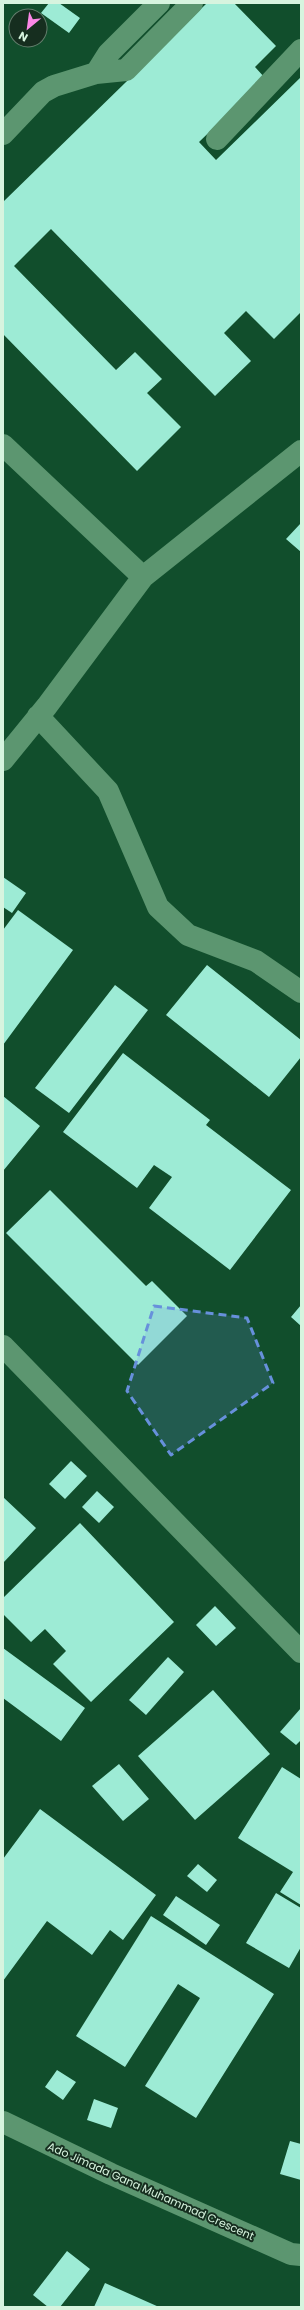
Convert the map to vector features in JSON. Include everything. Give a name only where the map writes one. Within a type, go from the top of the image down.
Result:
[{"type":"street","points":[[96,72],[108,54],[159,3]]},
{"type":"street","points":[[3,134],[43,92],[67,80],[96,72],[126,70],[192,3]]},
{"type":"street","points":[[216,139],[301,50]]},
{"type":"street","points":[[3,445],[143,577]]},
{"type":"street","points":[[3,760],[143,577],[301,451]]},
{"type":"street","points":[[38,716],[108,791],[158,906],[188,935],[256,961],[301,992]]},
{"type":"street","points":[[3,1346],[301,1652]]},
{"type":"street","name":"Ado Jimada Gana Muhammad Crescent","points":[[3,2122],[203,2216],[291,2254],[301,2255]]},
{"type":"highlighted area","points":[[154,1306],[247,1318],[273,1383],[171,1455],[127,1391]]},
{"type":"building","points":[[49,3],[59,3],[80,18],[69,33],[48,18],[48,8],[45,8]]},
{"type":"building","points":[[207,3],[234,3],[276,46],[255,67],[265,78],[199,142],[216,160],[301,77],[301,312],[274,339],[246,311],[224,333],[251,361],[215,396],[51,229],[14,266],[116,370],[135,352],[162,379],[147,393],[181,427],[137,471],[3,334],[3,202]]},
{"type":"building","points":[[301,523],[301,552],[286,539]]},
{"type":"building","points":[[3,877],[26,893],[12,913],[3,907]]},
{"type":"building","points":[[18,910],[73,950],[3,1045],[3,930]]},
{"type":"building","points":[[207,965],[301,1040],[301,1057],[269,1097],[166,1015]]},
{"type":"building","points":[[115,985],[148,1010],[69,1113],[35,1088]]},
{"type":"building","points":[[123,1053],[210,1120],[206,1125],[291,1190],[230,1270],[149,1208],[172,1177],[154,1165],[137,1188],[63,1132]]},
{"type":"building","points":[[3,1096],[40,1126],[3,1171]]},
{"type":"building","points":[[50,1190],[146,1286],[152,1281],[187,1316],[138,1365],[6,1233]]},
{"type":"building","points":[[301,1305],[301,1326],[291,1317]]},
{"type":"building","points":[[71,1461],[87,1476],[65,1499],[49,1484]]},
{"type":"building","points":[[97,1491],[114,1507],[99,1523],[82,1507]]},
{"type":"building","points":[[3,1497],[36,1528],[3,1563]]},
{"type":"building","points":[[80,1523],[174,1622],[91,1702],[53,1664],[66,1651],[45,1629],[31,1642],[3,1614],[3,1598]]},
{"type":"building","points":[[215,1606],[236,1628],[216,1646],[196,1625]]},
{"type":"building","points":[[3,1648],[85,1708],[61,1741],[3,1698]]},
{"type":"building","points":[[168,1657],[184,1672],[146,1715],[129,1700]]},
{"type":"building","points":[[213,1690],[270,1754],[195,1820],[138,1756]]},
{"type":"building","points":[[301,1708],[301,1740],[296,1745],[280,1732]]},
{"type":"building","points":[[119,1764],[149,1799],[123,1821],[92,1786]]},
{"type":"building","points":[[282,1767],[301,1779],[301,1905],[280,1892],[293,1872],[238,1838]]},
{"type":"building","points":[[40,1809],[156,1895],[123,1940],[110,1930],[92,1955],[47,1921],[3,1981],[3,1859]]},
{"type":"building","points":[[198,1864],[217,1880],[207,1892],[187,1876]]},
{"type":"building","points":[[276,1893],[301,1908],[301,1947],[289,1968],[246,1943]]},
{"type":"building","points":[[176,1896],[220,1925],[206,1945],[163,1915]]},
{"type":"building","points":[[151,1916],[274,1994],[196,2118],[145,2086],[200,1998],[178,1984],[125,2067],[76,2036]]},
{"type":"building","points":[[57,2070],[76,2082],[63,2100],[45,2087]]},
{"type":"building","points":[[94,2099],[118,2108],[111,2128],[87,2120]]},
{"type":"building","points":[[290,2141],[301,2144],[301,2180],[280,2174]]},
{"type":"building","points":[[67,2251],[90,2269],[60,2307],[48,2307],[33,2295]]},
{"type":"building","points":[[105,2283],[159,2307],[94,2307]]}]
